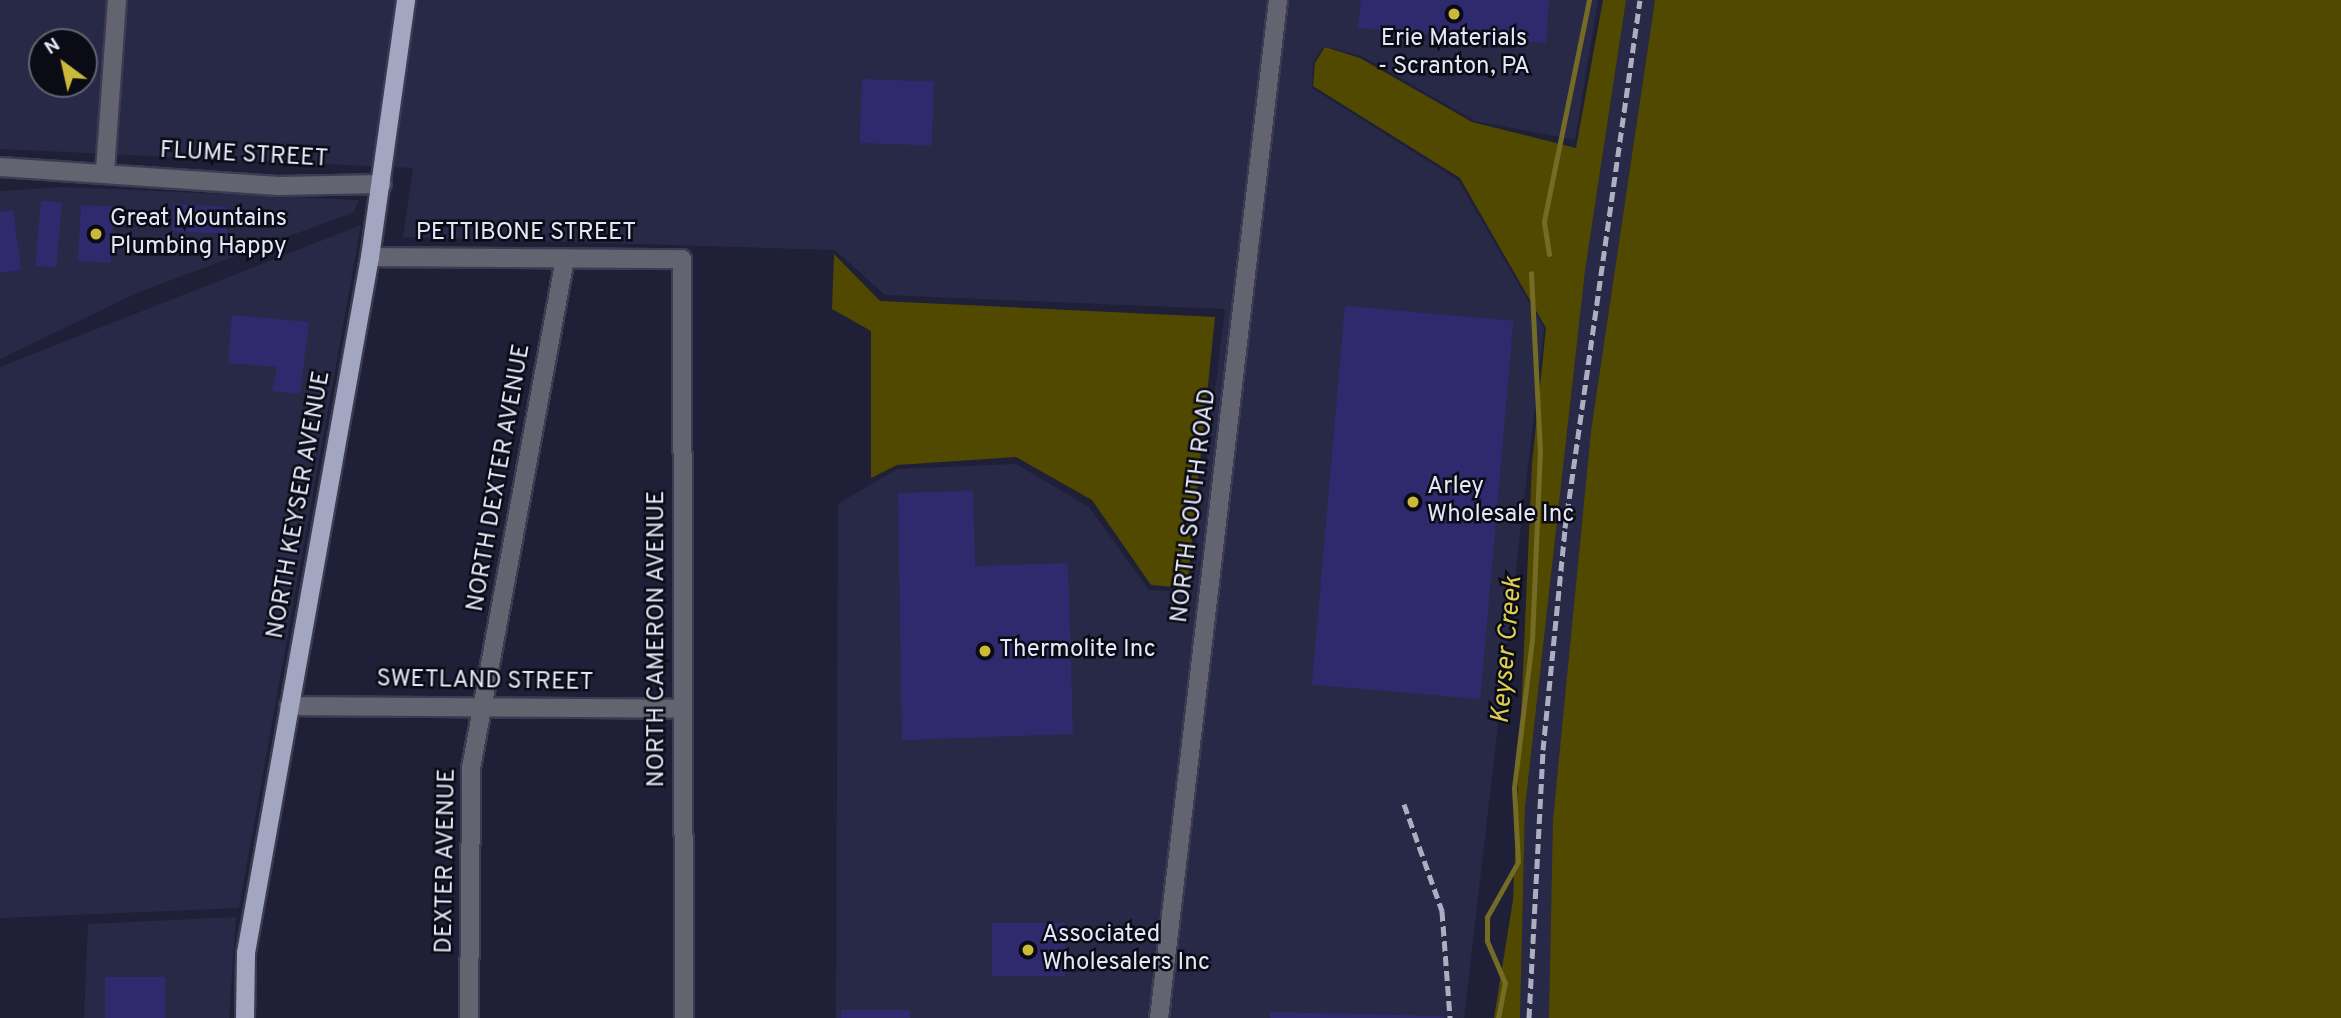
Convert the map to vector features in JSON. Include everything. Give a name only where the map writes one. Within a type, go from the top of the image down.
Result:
[{"type":"main road","name":"NORTH KEYSER AVENUE","points":[[245,1018],[246,953],[370,257],[406,0]]},
{"type":"street","points":[[105,172],[117,0]]},
{"type":"street","name":"NORTH SOUTH ROAD","points":[[1159,1018],[1278,0]]},
{"type":"street","name":"FLUME STREET","points":[[0,167],[105,172],[278,186],[382,184]]},
{"type":"street","name":"PETTIBONE STREET","points":[[370,257],[682,259]]},
{"type":"street","name":"NORTH DEXTER AVENUE","points":[[484,705],[565,259]]},
{"type":"street","name":"NORTH CAMERON AVENUE","points":[[682,259],[684,1018]]},
{"type":"street","name":"SWETLAND STREET","points":[[289,706],[484,705],[682,709]]},
{"type":"street","name":"DEXTER AVENUE","points":[[469,1018],[471,768],[484,705]]},
{"type":"shaded area","points":[[0,0],[1598,0],[1575,140],[1475,121],[1362,56],[1324,46],[1313,62],[1312,88],[1458,180],[1544,328],[1464,1018],[836,1018],[838,504],[897,469],[1016,464],[1089,507],[1149,590],[1190,592],[1225,309],[885,295],[835,250],[403,237],[413,168],[0,149]]},
{"type":"shaded area","points":[[1603,0],[1626,0],[1585,271],[1525,808],[1520,1018],[1494,1018],[1513,900],[1532,464],[1546,328],[1460,178],[1313,86],[1315,63],[1325,47],[1360,58],[1472,122],[1576,148]]},
{"type":"shaded area","points":[[1626,0],[1655,0],[1591,431],[1554,815],[1550,1018],[1520,1018],[1525,808],[1585,271]]},
{"type":"shaded area","points":[[1655,0],[2341,0],[2341,1018],[1549,1018],[1553,820],[1591,431]]},
{"type":"shaded area","points":[[63,187],[359,200],[354,212],[139,292],[0,359],[0,191]]},
{"type":"shaded area","points":[[361,225],[239,908],[0,918],[0,367]]},
{"type":"shaded area","points":[[834,254],[880,301],[1215,317],[1187,588],[1151,585],[1092,500],[1016,457],[897,465],[871,478],[871,331],[832,309]]},
{"type":"shaded area","points":[[236,917],[229,1018],[84,1018],[88,924]]},
{"type":"building","name":"Erie Materials - Scranton, PA","points":[[1361,0],[1549,0],[1546,43],[1358,28]]},
{"type":"building","points":[[862,79],[934,82],[932,145],[860,143]]},
{"type":"building","points":[[41,201],[62,203],[56,268],[35,266]]},
{"type":"building","points":[[173,204],[228,207],[227,234],[172,231]]},
{"type":"building","name":"Great Mountains Plumbing Happy","points":[[81,205],[114,207],[111,263],[78,261]]},
{"type":"building","points":[[13,210],[21,270],[0,273],[0,212]]},
{"type":"building","name":"Arley Wholesale Inc","points":[[1345,306],[1513,321],[1480,699],[1312,685]]},
{"type":"building","points":[[232,315],[309,322],[300,394],[272,391],[277,367],[228,363]]},
{"type":"building","name":"Thermolite Inc","points":[[973,491],[975,566],[1068,563],[1073,734],[902,740],[898,493]]},
{"type":"building","name":"Associated Wholesalers Inc","points":[[992,923],[1065,923],[1065,976],[992,976]]},
{"type":"building","points":[[105,977],[165,977],[165,1018],[105,1018]]},
{"type":"building","points":[[841,1010],[910,1010],[910,1018],[841,1018]]},
{"type":"building","points":[[1270,1012],[1444,1016],[1444,1018],[1270,1018]]},
{"type":"waterway","name":"Keyser Creek","points":[[1549,254],[1544,221],[1589,0]]},
{"type":"waterway","name":"Keyser Creek","points":[[1498,1018],[1505,983],[1487,941],[1487,917],[1518,862],[1514,788],[1532,640],[1540,451],[1531,273]]},
{"type":"railway","points":[[1529,1018],[1543,750],[1565,528],[1640,0]]},
{"type":"railway","points":[[1404,804],[1442,911],[1450,1018]]},
{"type":"place","name":"Erie Materials - Scranton, PA","points":[[1454,14]]},
{"type":"place","name":"Great Mountains Plumbing Happy","points":[[96,234]]},
{"type":"place","name":"Arley Wholesale Inc","points":[[1413,502]]},
{"type":"place","name":"Thermolite Inc","points":[[985,651]]},
{"type":"place","name":"Associated Wholesalers Inc","points":[[1028,950]]}]
